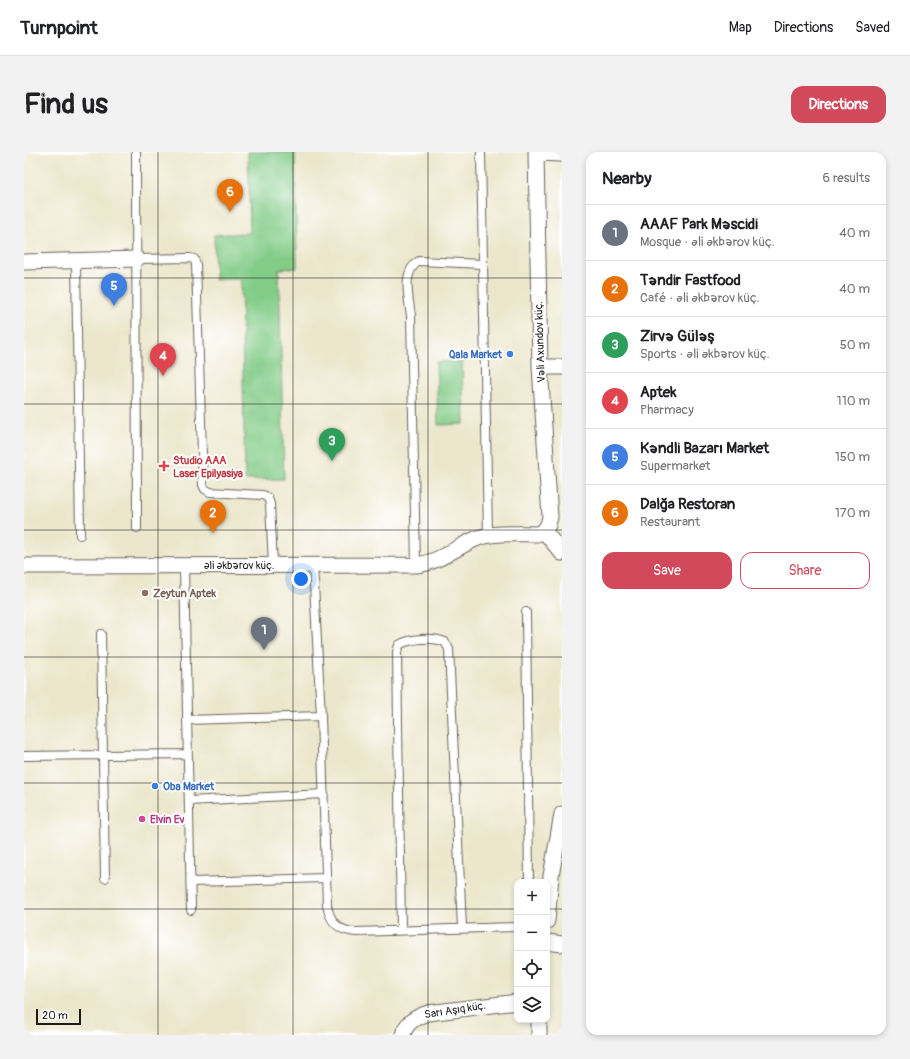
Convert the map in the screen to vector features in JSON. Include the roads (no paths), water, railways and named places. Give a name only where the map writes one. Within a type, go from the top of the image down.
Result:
[{"type":"street","points":[[536,153],[562,154]]},
{"type":"street","name":"Vəli Axundov küç.","points":[[536,153],[540,367],[550,517],[548,525],[544,531]]},
{"type":"street","points":[[24,262],[137,259]]},
{"type":"street","points":[[540,367],[562,367]]},
{"type":"street","points":[[544,531],[562,553]]},
{"type":"street","name":"Əli Əkbərov küç.","points":[[24,566],[416,564],[433,560],[478,538],[488,536],[537,534],[544,531]]},
{"type":"street","points":[[548,915],[551,876],[562,814]]},
{"type":"street","points":[[550,942],[562,944]]},
{"type":"street","name":"Sarı Aşıq küç.","points":[[403,1035],[408,1023],[428,1013],[514,1002]]},
{"type":"street","points":[[539,1023],[539,1035]]},
{"type":"lane","points":[[136,152],[137,528]]},
{"type":"lane","points":[[481,152],[488,536]]},
{"type":"lane","points":[[137,259],[194,259],[196,264],[203,485],[206,490],[210,492],[262,495],[268,498],[270,504],[273,565]]},
{"type":"lane","points":[[76,261],[80,535]]},
{"type":"lane","points":[[416,564],[411,316],[408,277],[411,267],[419,261],[482,264]]},
{"type":"lane","points":[[184,565],[191,910]]},
{"type":"lane","points":[[313,565],[321,716],[326,878],[329,916],[339,928],[347,932],[514,927]]},
{"type":"lane","points":[[526,612],[529,879]]},
{"type":"lane","points":[[101,634],[105,878]]},
{"type":"lane","points":[[401,930],[397,652],[399,645],[407,640],[438,639],[445,642],[449,649],[462,928]]},
{"type":"lane","points":[[187,720],[321,716]]},
{"type":"lane","points":[[24,756],[187,754]]},
{"type":"lane","points":[[189,801],[324,794]]},
{"type":"lane","points":[[191,882],[326,878]]},
{"type":"place","name":"Dalğa Restoran","points":[[230,212]]},
{"type":"place","name":"Kəndli Bazarı Market","points":[[114,306]]},
{"type":"place","name":"Qala Market","points":[[510,354]]},
{"type":"place","name":"Aptek","points":[[163,376]]},
{"type":"place","name":"Zirvə Güləş","points":[[332,461]]},
{"type":"place","name":"Studio AAA Laser Epilyasiya","points":[[164,466]]},
{"type":"place","name":"Təndir Fastfood","points":[[213,533]]},
{"type":"place","name":"Zeytun Aptek","points":[[145,593]]},
{"type":"place","name":"AAAF Park Məscidi","points":[[264,650]]},
{"type":"place","name":"Oba Market","points":[[155,786]]},
{"type":"place","name":"Elvin Ev","points":[[142,819]]}]
